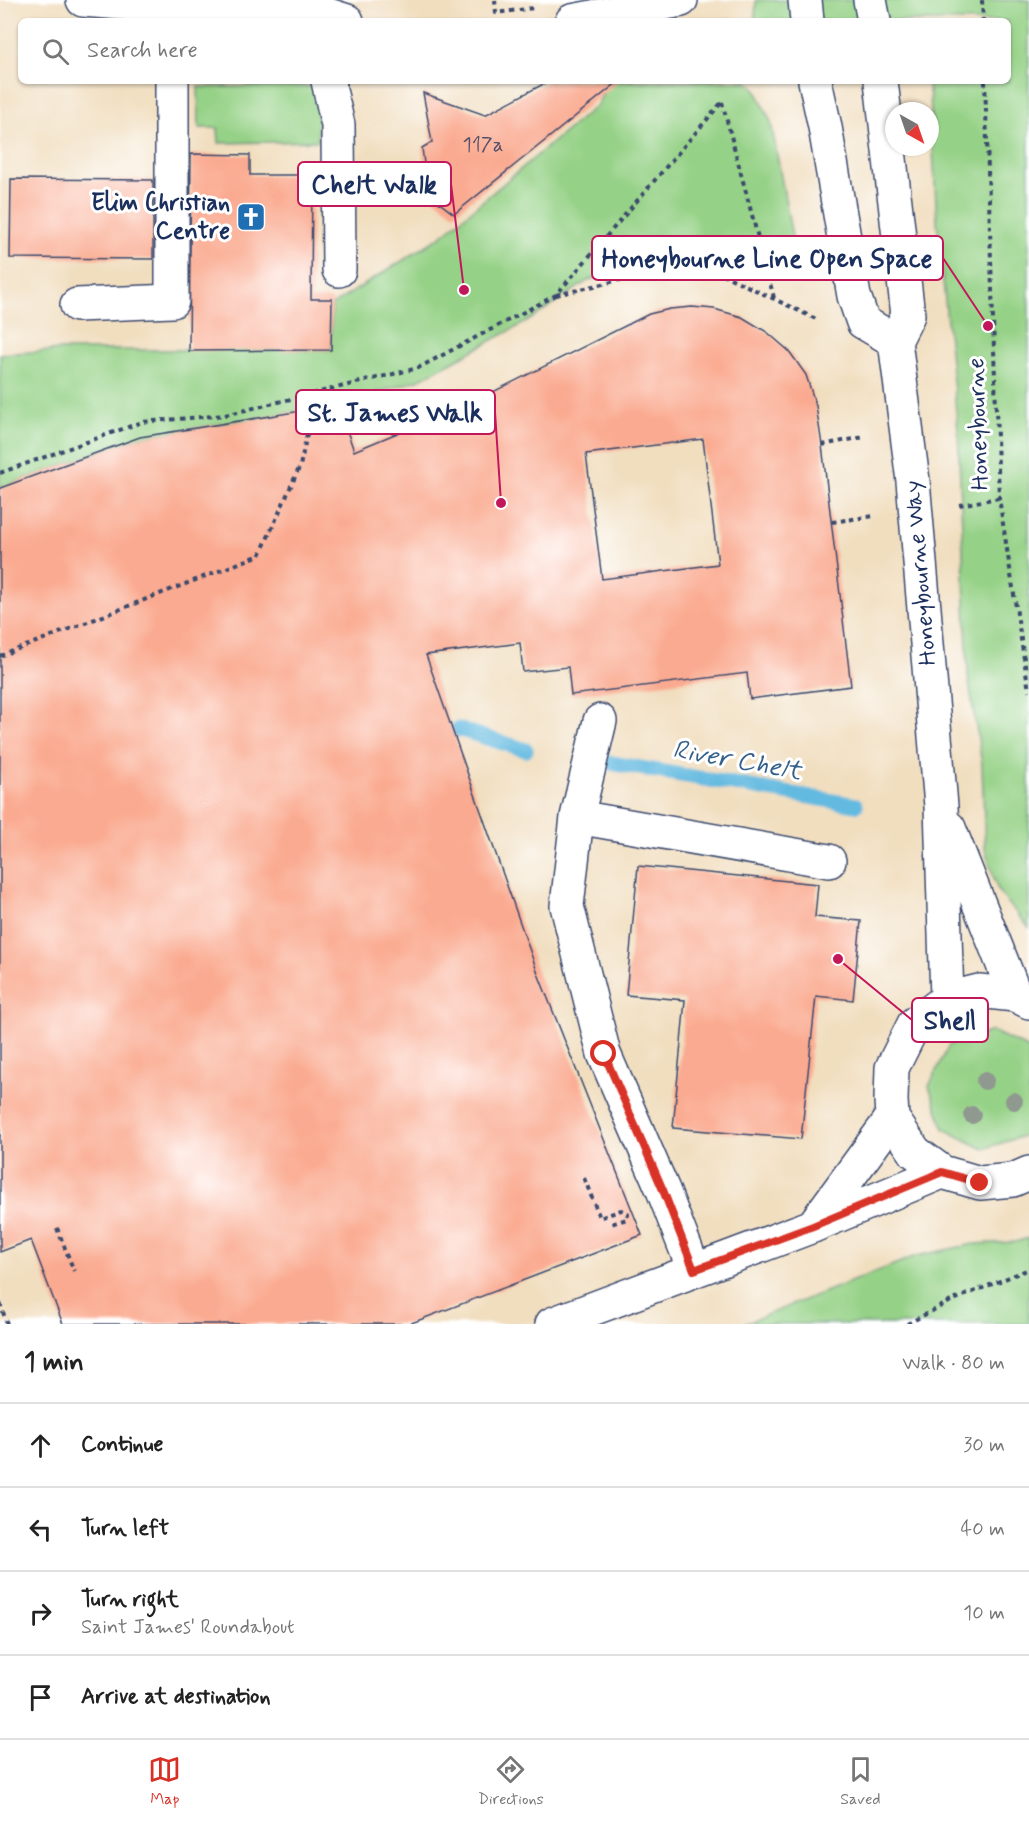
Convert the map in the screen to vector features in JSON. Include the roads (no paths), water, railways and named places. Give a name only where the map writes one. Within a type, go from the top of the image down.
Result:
[{"type":"street","points":[[83,0],[172,14],[317,10],[339,18]]},
{"type":"street","points":[[586,18],[681,0]]},
{"type":"street","points":[[805,0],[807,18]]},
{"type":"street","points":[[870,0],[873,18]]},
{"type":"street","points":[[77,305],[172,301],[172,84]]},
{"type":"street","points":[[329,84],[338,125],[339,270]]},
{"type":"street","points":[[816,84],[854,296],[863,322],[895,341],[908,315],[881,84]]},
{"type":"street","name":"Honeybourne Way","points":[[895,341],[913,481],[941,806],[946,999]]},
{"type":"street","points":[[600,721],[577,817],[567,906],[604,1054],[663,1190],[694,1270]]},
{"type":"street","name":"Honeybourne Way","points":[[941,806],[1022,998]]},
{"type":"street","points":[[577,817],[829,861]]},
{"type":"street","points":[[1022,998],[979,990],[946,999],[914,1024],[892,1068],[892,1118],[915,1152],[942,1172],[980,1183],[1013,1179],[1029,1173]]},
{"type":"street","points":[[813,1226],[892,1118]]},
{"type":"street","points":[[552,1324],[813,1226],[942,1172]]},
{"type":"waterway","name":"River Chelt","points":[[458,729],[526,750]]},
{"type":"waterway","name":"River Chelt","points":[[611,763],[856,805]]},
{"type":"place","name":"Elim Christian Centre","points":[[251,217]]},
{"type":"place","name":"Chelt Walk","points":[[464,290]]},
{"type":"place","name":"Honeybourne Line Open Space","points":[[988,326]]},
{"type":"place","name":"St. James Walk","points":[[501,503]]},
{"type":"place","name":"Shell","points":[[838,959]]}]
